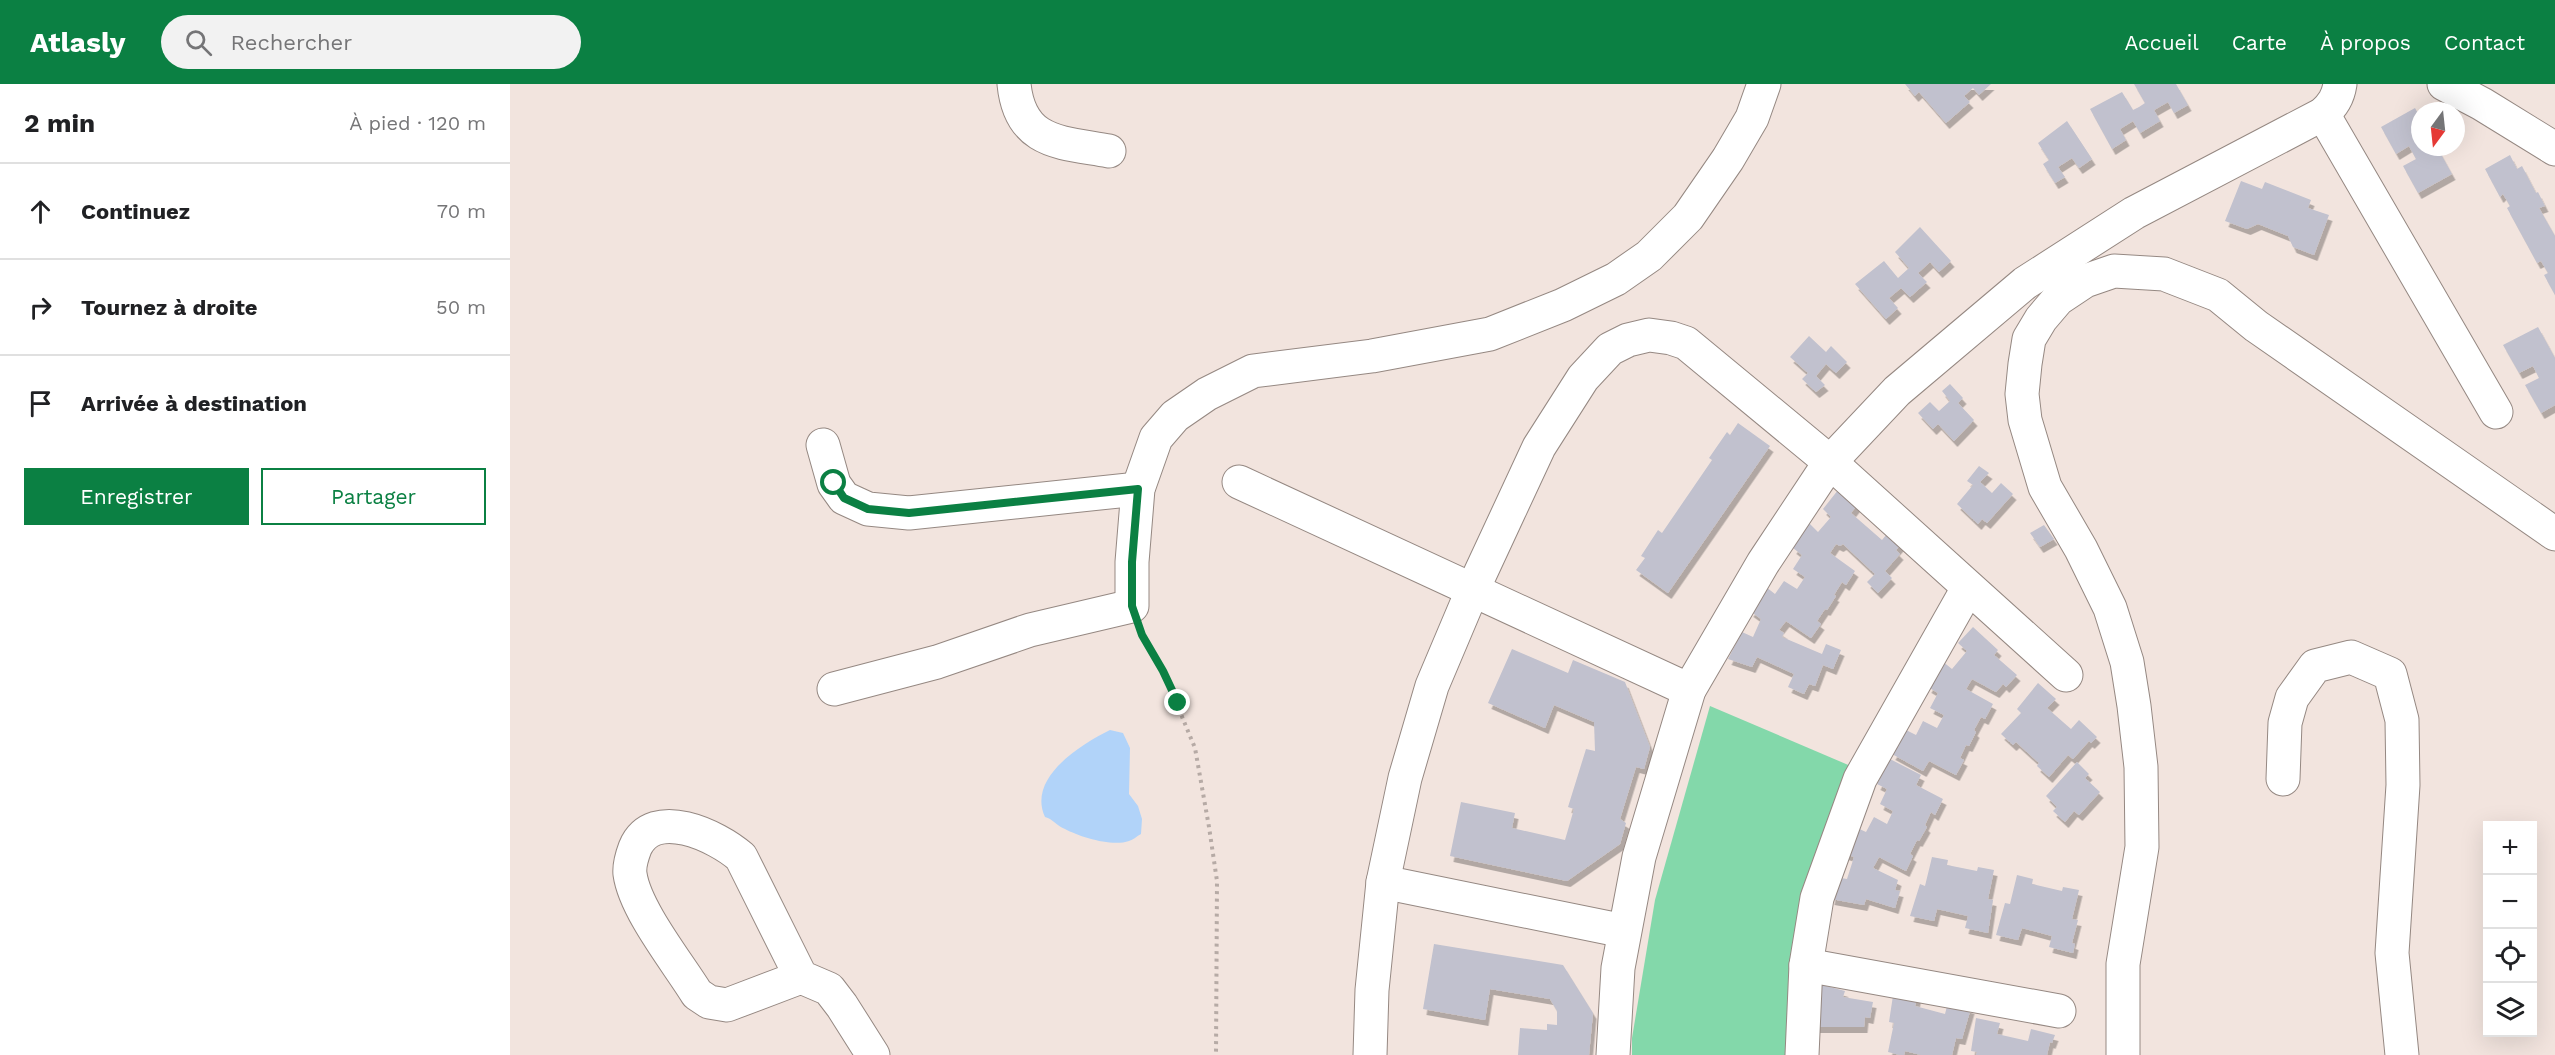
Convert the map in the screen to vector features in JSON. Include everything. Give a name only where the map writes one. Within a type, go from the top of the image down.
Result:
[{"type":"street","points":[[1014,84],[1016,104],[1030,128],[1052,141],[1109,151]]},
{"type":"street","points":[[834,689],[937,662],[1030,630],[1132,606],[1132,562],[1138,489],[1156,438],[1175,416],[1207,394],[1253,370],[1372,356],[1490,334],[1563,305],[1616,279],[1649,256],[1688,217],[1728,159],[1752,118],[1764,84]]},
{"type":"street","points":[[1613,1055],[1618,968],[1641,846],[1689,690],[1763,563],[1830,462],[1897,392],[2025,283],[2134,213],[2323,114],[2332,106],[2340,84]]},
{"type":"street","points":[[2444,84],[2482,104],[2555,150]]},
{"type":"street","points":[[2323,114],[2496,412]]},
{"type":"street","points":[[2123,1055],[2123,964],[2142,847],[2143,807],[2140,756],[2127,662],[2110,608],[2081,549],[2045,487],[2025,420],[2022,394],[2025,364],[2029,339],[2041,319],[2058,299],[2085,281],[2114,271],[2164,274],[2218,295],[2256,326],[2555,534]]},
{"type":"street","points":[[1370,1055],[1372,990],[1383,882],[1405,778],[1432,686],[1473,589],[1545,437],[1582,378],[1610,349],[1628,340],[1649,335],[1686,343],[1830,462],[2066,675]]},
{"type":"street","points":[[823,445],[834,483],[844,498],[868,509],[909,513],[1138,489]]},
{"type":"street","points":[[1239,482],[1689,690]]},
{"type":"street","points":[[1802,1055],[1806,965],[1817,898],[1860,779],[1968,588]]},
{"type":"street","points":[[2283,779],[2285,723],[2292,698],[2314,666],[2351,657],[2390,674],[2402,720],[2403,785],[2392,953],[2402,1055]]},
{"type":"street","points":[[801,977],[727,1005],[709,1002],[698,993],[639,904],[630,874],[632,856],[638,840],[650,829],[666,826],[711,837],[728,845],[741,857],[801,977],[829,989],[873,1055]]},
{"type":"street","points":[[1383,882],[1624,931]]},
{"type":"street","points":[[1806,965],[2059,1011]]},
{"type":"path","points":[[1132,606],[1142,635],[1163,671],[1195,748],[1217,881],[1216,1055]]},
{"type":"green space","points":[[1710,706],[1853,767],[1791,1055],[1632,1055],[1632,1038],[1655,900]]},
{"type":"water","points":[[1110,730],[1123,733],[1130,748],[1129,794],[1138,806],[1142,819],[1141,834],[1122,843],[1096,840],[1062,828],[1045,817],[1041,803],[1043,789],[1060,764],[1085,744]]},
{"type":"building","points":[[1905,84],[1991,84],[1979,95],[1973,88],[1964,96],[1970,102],[1946,123],[1919,92],[1915,96]]},
{"type":"building","points":[[2134,84],[2176,84],[2188,105],[2174,113],[2168,102],[2154,110],[2160,121],[2140,133],[2133,121],[2120,129],[2126,140],[2112,149],[2090,109],[2122,92],[2133,110],[2139,107],[2145,103]]},
{"type":"building","points":[[2411,110],[2411,150],[2409,146],[2396,154],[2381,127]]},
{"type":"building","points":[[2067,121],[2092,159],[2079,168],[2072,158],[2058,167],[2065,177],[2055,183],[2043,164],[2049,160],[2038,143]]},
{"type":"building","points":[[2510,155],[2517,169],[2522,166],[2536,193],[2538,192],[2545,206],[2539,208],[2555,236],[2555,295],[2544,275],[2548,273],[2541,261],[2537,263],[2507,208],[2510,206],[2503,194],[2500,197],[2485,169]]},
{"type":"building","points":[[2414,156],[2442,156],[2452,174],[2418,193],[2403,166],[2416,159]]},
{"type":"building","points":[[2241,181],[2262,189],[2265,182],[2311,200],[2308,208],[2329,215],[2314,255],[2293,247],[2288,236],[2258,224],[2247,229],[2225,221]]},
{"type":"building","points":[[1920,227],[1951,261],[1939,272],[1930,262],[1918,273],[1927,282],[1910,297],[1901,288],[1889,298],[1898,308],[1886,319],[1855,284],[1884,261],[1898,278],[1909,268],[1895,252]]},
{"type":"building","points":[[2538,327],[2555,358],[2555,405],[2541,413],[2525,385],[2539,378],[2533,366],[2519,373],[2503,345]]},
{"type":"building","points":[[1809,336],[1826,352],[1831,346],[1847,362],[1836,373],[1826,364],[1816,376],[1825,385],[1816,392],[1802,379],[1808,373],[1790,357]]},
{"type":"building","points":[[1950,384],[1963,398],[1958,403],[1974,420],[1954,441],[1938,424],[1933,429],[1918,413],[1930,402],[1939,411],[1950,401],[1942,391]]},
{"type":"building","points":[[1738,423],[1770,446],[1668,593],[1636,570],[1645,558],[1641,556],[1658,530],[1662,533],[1712,460],[1709,458],[1727,432],[1730,435]]},
{"type":"building","points":[[1979,466],[1989,473],[1980,482],[1992,493],[2001,483],[2013,494],[1987,523],[1982,519],[1978,524],[1957,504],[1973,485],[1967,481]]},
{"type":"building","points":[[1842,485],[1858,504],[1851,513],[1882,540],[1891,529],[1904,541],[1896,550],[1900,554],[1885,571],[1892,578],[1878,593],[1867,582],[1875,574],[1843,544],[1840,546],[1836,544],[1830,553],[1855,571],[1846,585],[1842,582],[1834,595],[1836,596],[1817,621],[1821,624],[1811,638],[1786,621],[1779,630],[1784,633],[1782,637],[1822,654],[1826,644],[1841,650],[1833,669],[1823,665],[1815,686],[1809,684],[1804,694],[1788,687],[1794,674],[1757,657],[1752,667],[1728,659],[1742,632],[1753,637],[1761,619],[1750,611],[1766,587],[1775,594],[1784,581],[1797,589],[1805,577],[1793,569],[1802,555],[1793,548],[1809,523],[1818,532],[1831,517],[1823,509]]},
{"type":"building","points":[[2044,525],[2054,539],[2040,547],[2030,533]]},
{"type":"building","points":[[1973,627],[1998,650],[1994,655],[2017,675],[2006,687],[2003,684],[1996,692],[1972,679],[1966,689],[1993,704],[1985,719],[1981,717],[1969,746],[1966,745],[1960,758],[1964,760],[1956,775],[1929,761],[1923,771],[1892,754],[1906,730],[1916,735],[1923,721],[1937,728],[1944,715],[1930,708],[1938,693],[1928,687],[1942,661],[1952,669],[1967,651],[1958,643]]},
{"type":"building","points":[[1512,649],[1568,673],[1573,660],[1625,682],[1650,747],[1644,769],[1636,767],[1620,819],[1626,823],[1620,844],[1567,881],[1450,856],[1461,802],[1515,813],[1512,828],[1565,840],[1574,809],[1568,807],[1586,749],[1595,751],[1594,722],[1554,705],[1545,728],[1488,703]]},
{"type":"building","points":[[2038,683],[2056,699],[2047,708],[2071,729],[2079,720],[2097,737],[2091,743],[2089,741],[2073,759],[2068,755],[2049,777],[2037,766],[2039,763],[2016,742],[2013,745],[2001,734],[2021,713],[2017,709]]},
{"type":"building","points":[[1890,759],[1921,775],[1916,785],[1943,799],[1935,815],[1931,812],[1925,825],[1927,827],[1910,854],[1913,856],[1906,871],[1879,857],[1873,868],[1898,880],[1895,890],[1900,891],[1895,908],[1866,899],[1864,905],[1831,899],[1835,877],[1847,879],[1854,857],[1842,853],[1855,827],[1866,832],[1874,817],[1887,824],[1893,811],[1880,804],[1887,789],[1877,784]]},
{"type":"building","points":[[2077,762],[2089,774],[2085,778],[2100,792],[2079,815],[2074,811],[2065,822],[2053,811],[2057,807],[2046,796]]},
{"type":"building","points":[[1932,857],[1948,860],[1947,865],[1977,871],[1978,867],[1994,870],[1988,899],[1993,900],[1988,933],[1965,928],[1968,916],[1937,909],[1934,921],[1910,916],[1920,884],[1925,886]]},
{"type":"building","points":[[2017,875],[2033,879],[2032,884],[2062,891],[2063,887],[2079,890],[2072,919],[2078,920],[2072,943],[2075,944],[2073,953],[2049,947],[2052,936],[2022,928],[2018,940],[1996,935],[2005,903],[2010,904]]},
{"type":"building","points":[[1434,944],[1563,965],[1593,1013],[1589,1055],[1518,1055],[1520,1028],[1547,1030],[1547,1024],[1557,1025],[1557,1011],[1550,999],[1490,989],[1485,1020],[1423,1009]]},
{"type":"building","points":[[1811,982],[1845,991],[1843,997],[1873,1002],[1870,1018],[1865,1017],[1864,1027],[1813,1027]]},
{"type":"building","points":[[1894,989],[1918,995],[1915,1006],[1945,1014],[1948,1002],[1971,1008],[1962,1039],[1956,1038],[1952,1055],[1921,1055],[1905,1051],[1904,1055],[1900,1055],[1888,1052],[1894,1023],[1889,1022]]},
{"type":"building","points":[[1976,1018],[2000,1023],[1997,1034],[2028,1041],[2031,1029],[2055,1035],[2052,1043],[2050,1042],[2047,1055],[1976,1055],[1977,1052],[1971,1051]]},
{"type":"route","points":[[834,483],[844,498],[868,509],[909,513],[1138,489],[1132,562],[1132,606],[1142,635],[1178,703]]}]
